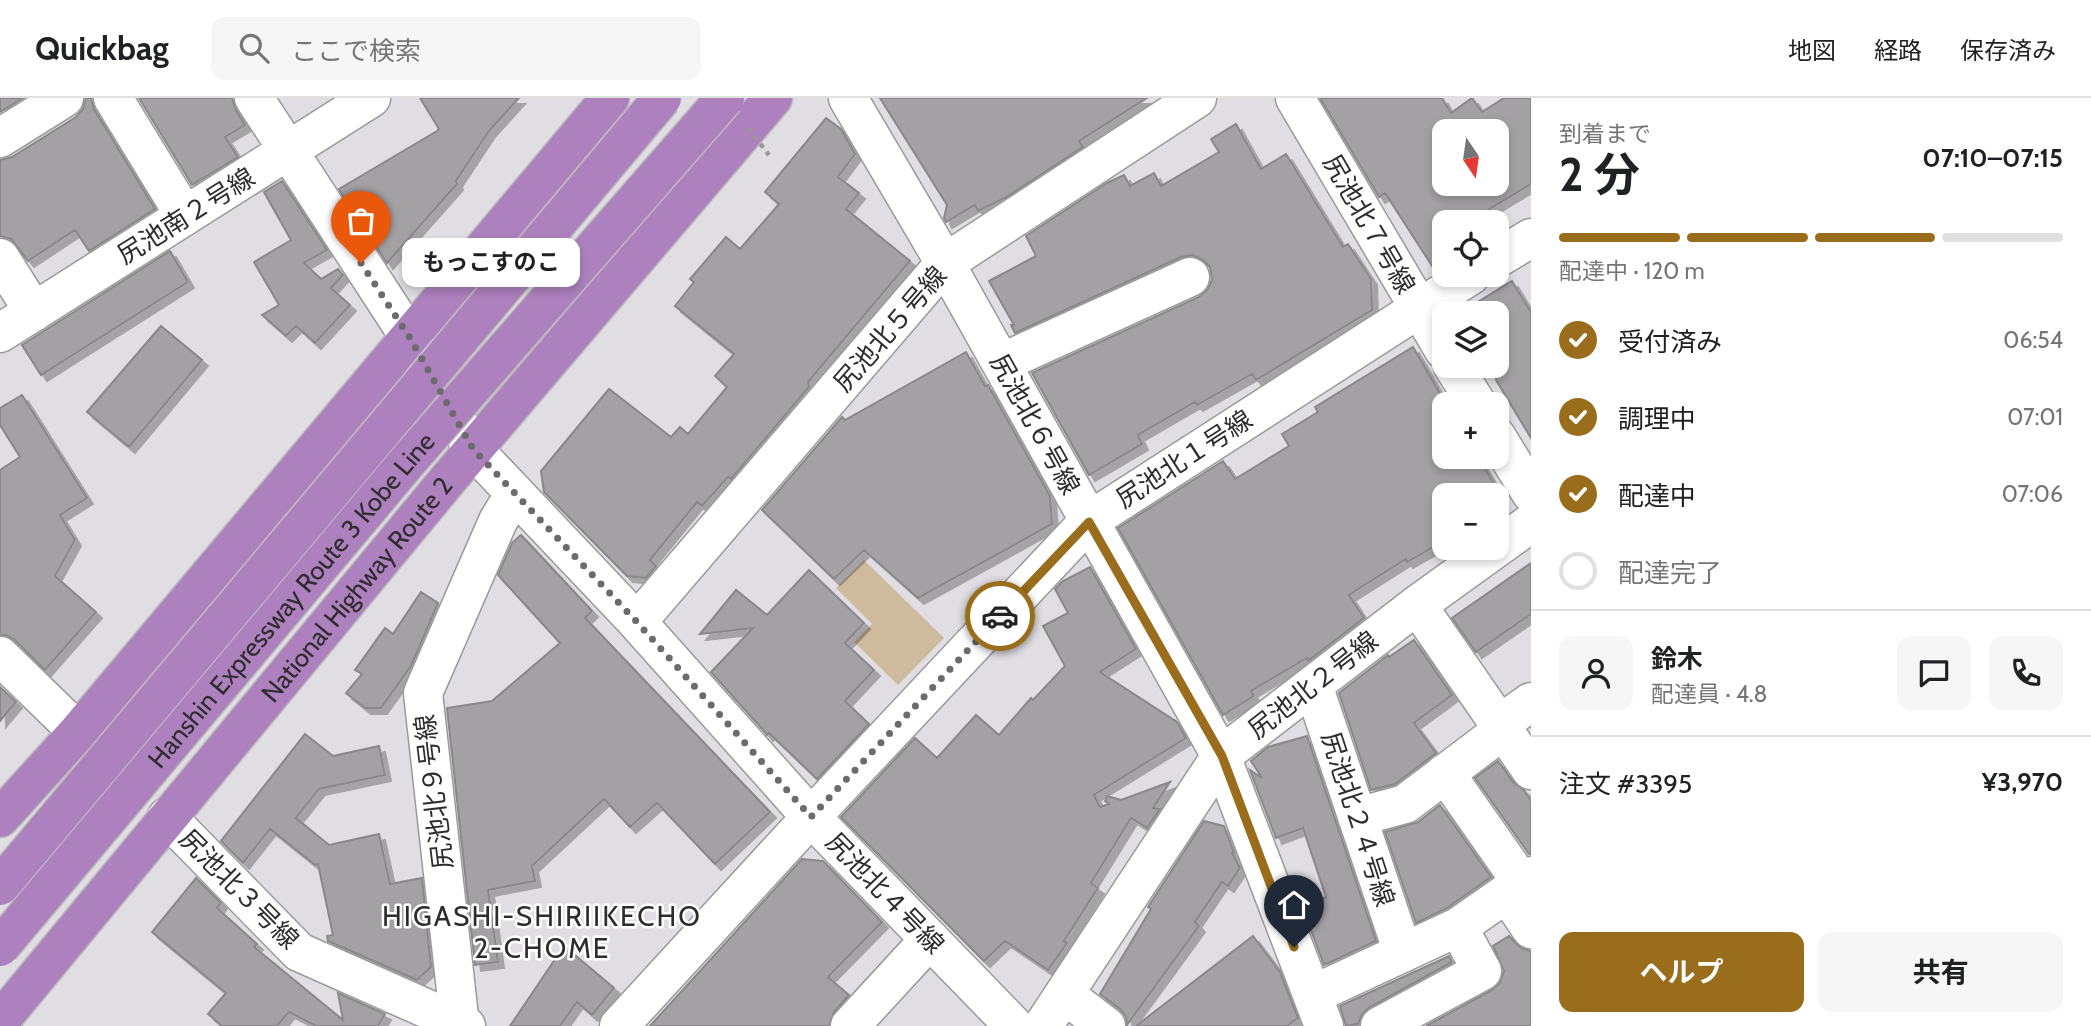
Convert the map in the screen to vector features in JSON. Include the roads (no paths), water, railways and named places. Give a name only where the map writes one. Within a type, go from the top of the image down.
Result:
[{"type":"highway","points":[[0,818],[78,732],[610,98]]},
{"type":"highway","name":"Hanshin Expressway Route 3 Kobe Line","points":[[0,887],[662,98]]},
{"type":"highway","name":"National Highway Route 2","points":[[0,1021],[473,449],[773,98]]},
{"type":"highway","name":"Hanshin Expressway Route 3 Kobe Line","points":[[0,947],[408,461],[720,102]]},
{"type":"street","points":[[0,138],[64,98]]},
{"type":"street","points":[[113,98],[185,216]]},
{"type":"street","name":"尻池北４号線","points":[[254,98],[410,338],[473,449],[637,622],[811,817],[1014,1026]]},
{"type":"street","name":"尻池北６号線","points":[[848,98],[946,263],[1222,756],[1318,1011]]},
{"type":"street","name":"尻池北５号線","points":[[637,622],[946,263],[1197,98]]},
{"type":"street","name":"尻池北７号線","points":[[1295,98],[1432,331]]},
{"type":"street","name":"尻池南２号線","points":[[0,333],[288,152],[363,100]]},
{"type":"street","points":[[1509,251],[1531,238]]},
{"type":"street","points":[[0,258],[34,312]]},
{"type":"street","points":[[1001,363],[1190,277]]},
{"type":"street","name":"尻池北１号線","points":[[619,1026],[811,817],[1089,522],[1452,287]]},
{"type":"street","points":[[1509,457],[1531,493]]},
{"type":"street","name":"尻池北９号線","points":[[463,1025],[423,693],[498,520],[515,493]]},
{"type":"street","name":"尻池北２号線","points":[[1043,1026],[1222,756],[1417,605],[1531,523]]},
{"type":"street","points":[[1417,605],[1531,770]]},
{"type":"street","points":[[0,656],[78,732]]},
{"type":"street","name":"尻池北２４号線","points":[[1313,685],[1403,953]]},
{"type":"street","points":[[1357,817],[1405,804],[1492,739],[1500,724],[1531,702]]},
{"type":"street","points":[[1445,773],[1520,884],[1531,929]]},
{"type":"street","name":"尻池北３号線","points":[[167,817],[299,952],[402,1013],[463,1025]]},
{"type":"street","points":[[1318,1011],[1403,953],[1458,928],[1520,884]]},
{"type":"street","points":[[1380,1026],[1482,971],[1458,928]]},
{"type":"street","points":[[850,1026],[930,939]]},
{"type":"street","points":[[1064,994],[1106,1026]]},
{"type":"place","name":"もっこすのこ","points":[[361,263]]},
{"type":"district","name":"HIGASHI-SHIRIIKECHO 2-CHOME","points":[[542,932]]}]
